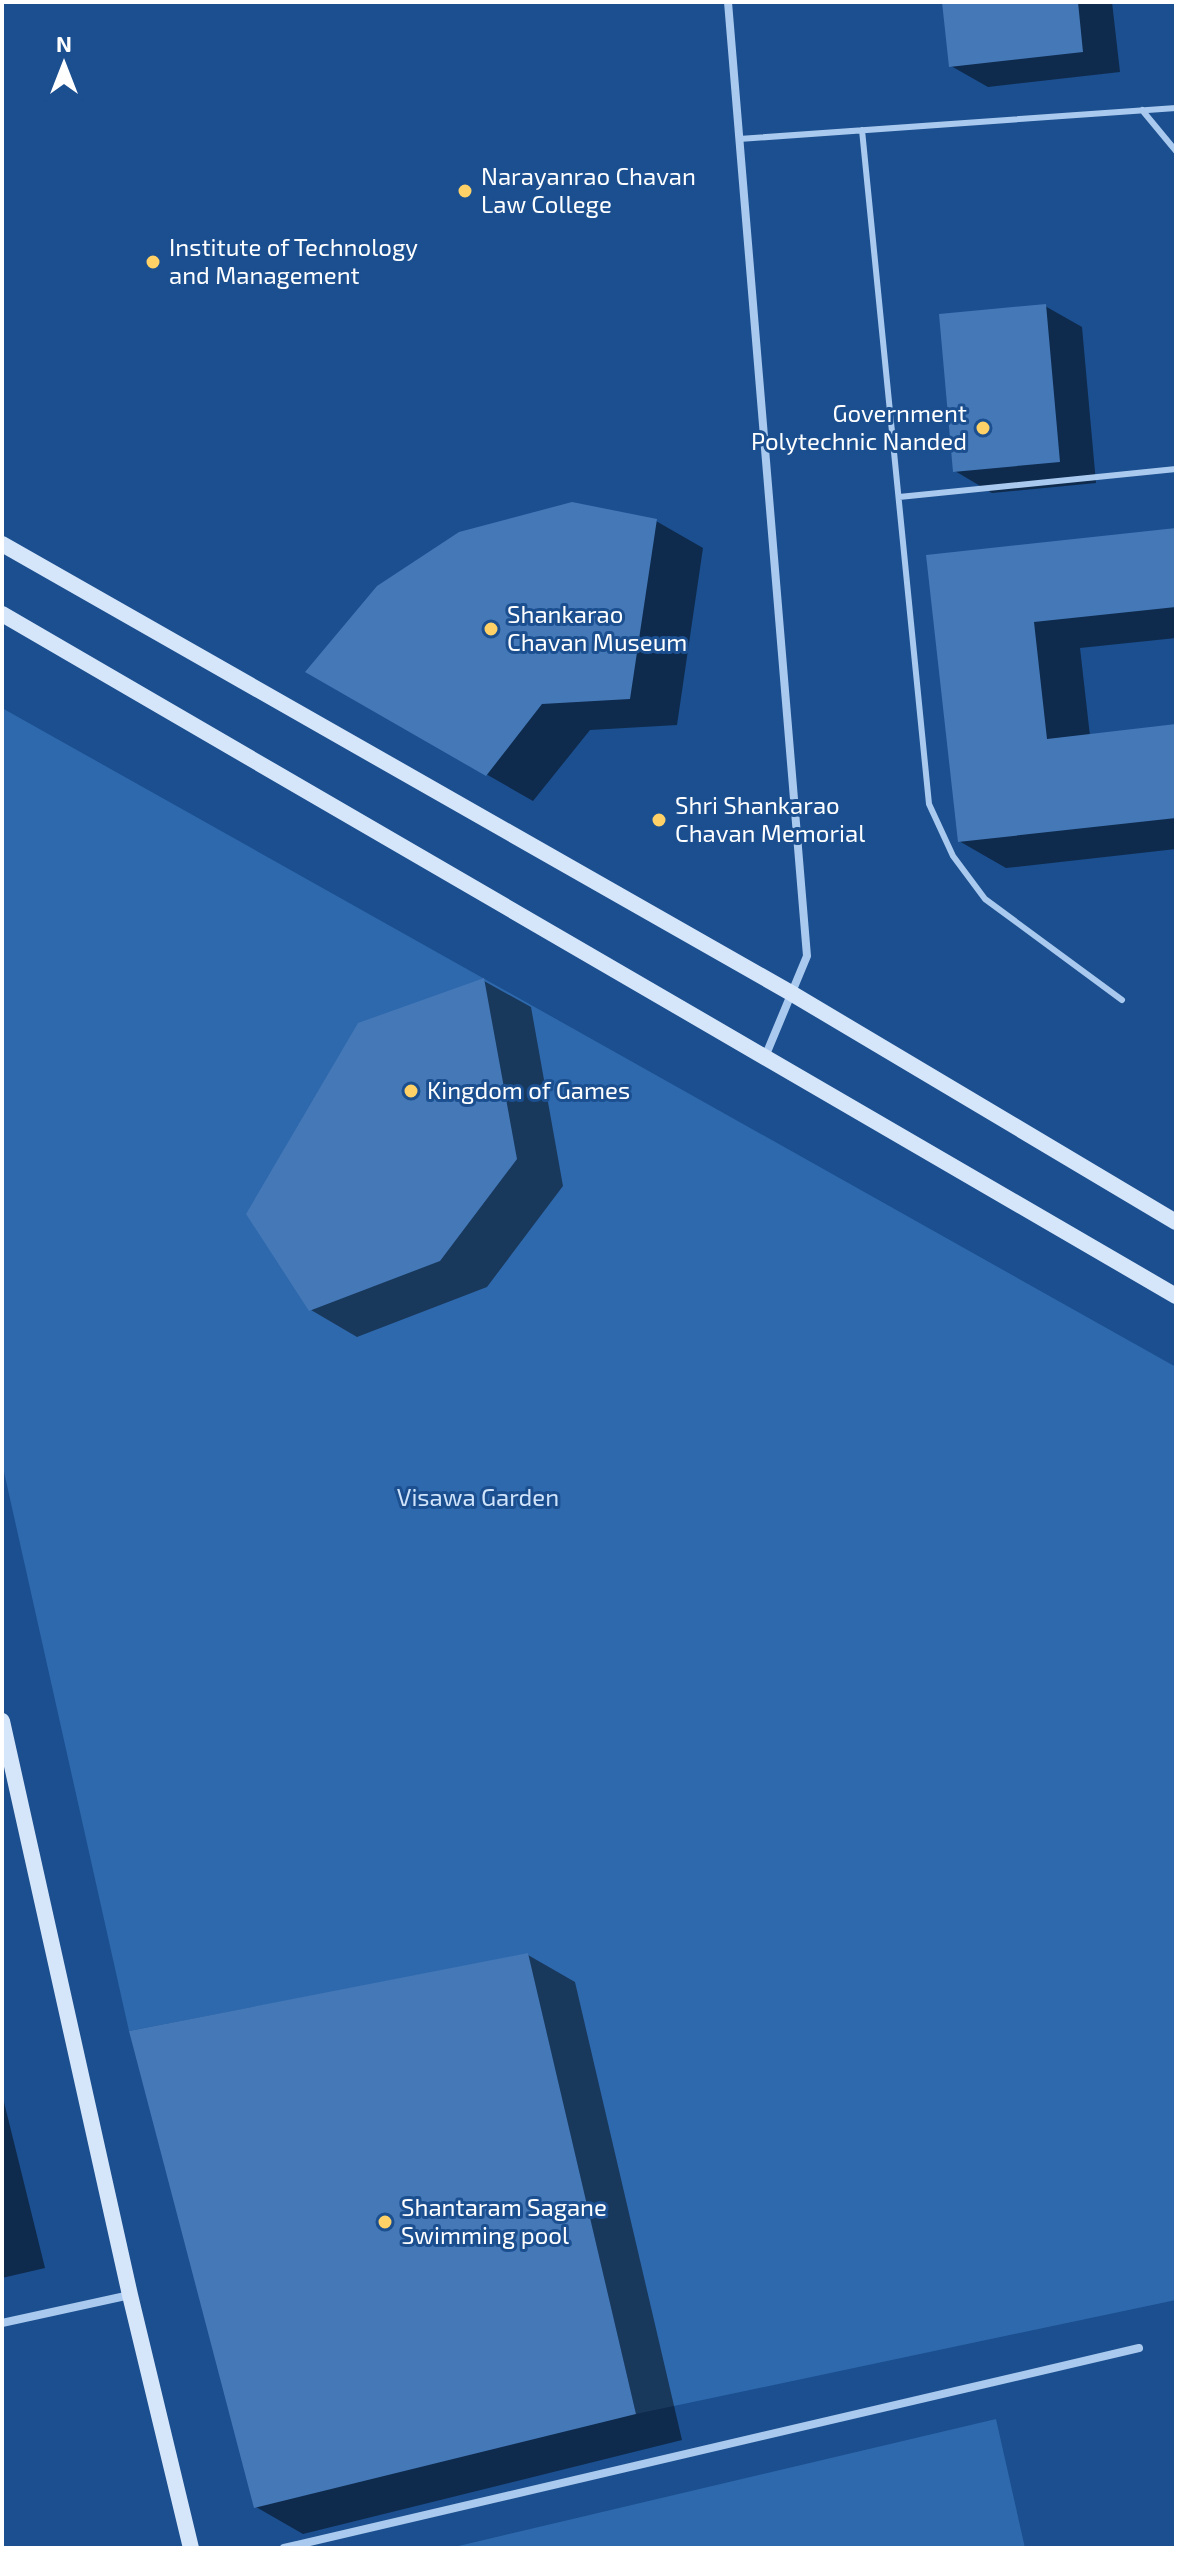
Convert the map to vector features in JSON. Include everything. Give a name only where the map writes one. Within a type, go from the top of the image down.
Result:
[{"type":"main road","points":[[2,544],[791,993],[1176,1222]]},
{"type":"main road","points":[[2,614],[1176,1296]]},
{"type":"main road","points":[[2,1721],[130,2295],[191,2548]]},
{"type":"street","points":[[728,2],[807,956],[765,1057]]},
{"type":"street","points":[[2,2323],[130,2295]]},
{"type":"street","points":[[284,2548],[1139,2348]]},
{"type":"lane","points":[[739,139],[1176,108]]},
{"type":"lane","points":[[1142,110],[1176,151]]},
{"type":"lane","points":[[862,130],[929,804],[953,856],[985,899],[1122,1000]]},
{"type":"lane","points":[[899,497],[1176,469]]},
{"type":"green space","name":"Visawa Garden","points":[[2,708],[1176,1367],[1176,2300],[636,2414],[528,1954],[129,2031],[2,1463]]},
{"type":"green space","points":[[996,2419],[1025,2548],[450,2548]]},
{"type":"building","points":[[942,2],[1078,2],[1083,52],[949,67]]},
{"type":"building","points":[[1046,304],[1060,462],[953,472],[939,314]]},
{"type":"building","name":"Shankarao Chavan Museum","points":[[572,502],[657,519],[630,699],[542,704],[486,776],[305,672],[377,586],[459,532]]},
{"type":"building","points":[[1176,528],[1176,607],[1034,622],[1047,739],[1176,724],[1176,818],[958,842],[926,555]]},
{"type":"building","name":"Kingdom of Games","points":[[484,978],[517,1159],[440,1261],[309,1311],[246,1214],[358,1023]]},
{"type":"building","name":"Shantaram Sagane Swimming pool","points":[[528,1953],[636,2414],[254,2508],[129,2031]]},
{"type":"place","name":"Narayanrao Chavan Law College","points":[[465,191]]},
{"type":"place","name":"Institute of Technology and Management","points":[[153,262]]},
{"type":"place","name":"Government Polytechnic Nanded","points":[[983,428]]},
{"type":"place","name":"Shankarao Chavan Museum","points":[[491,629]]},
{"type":"place","name":"Shri Shankarao Chavan Memorial","points":[[659,820]]},
{"type":"place","name":"Kingdom of Games","points":[[411,1091]]},
{"type":"place","name":"Shantaram Sagane Swimming pool","points":[[385,2222]]}]
